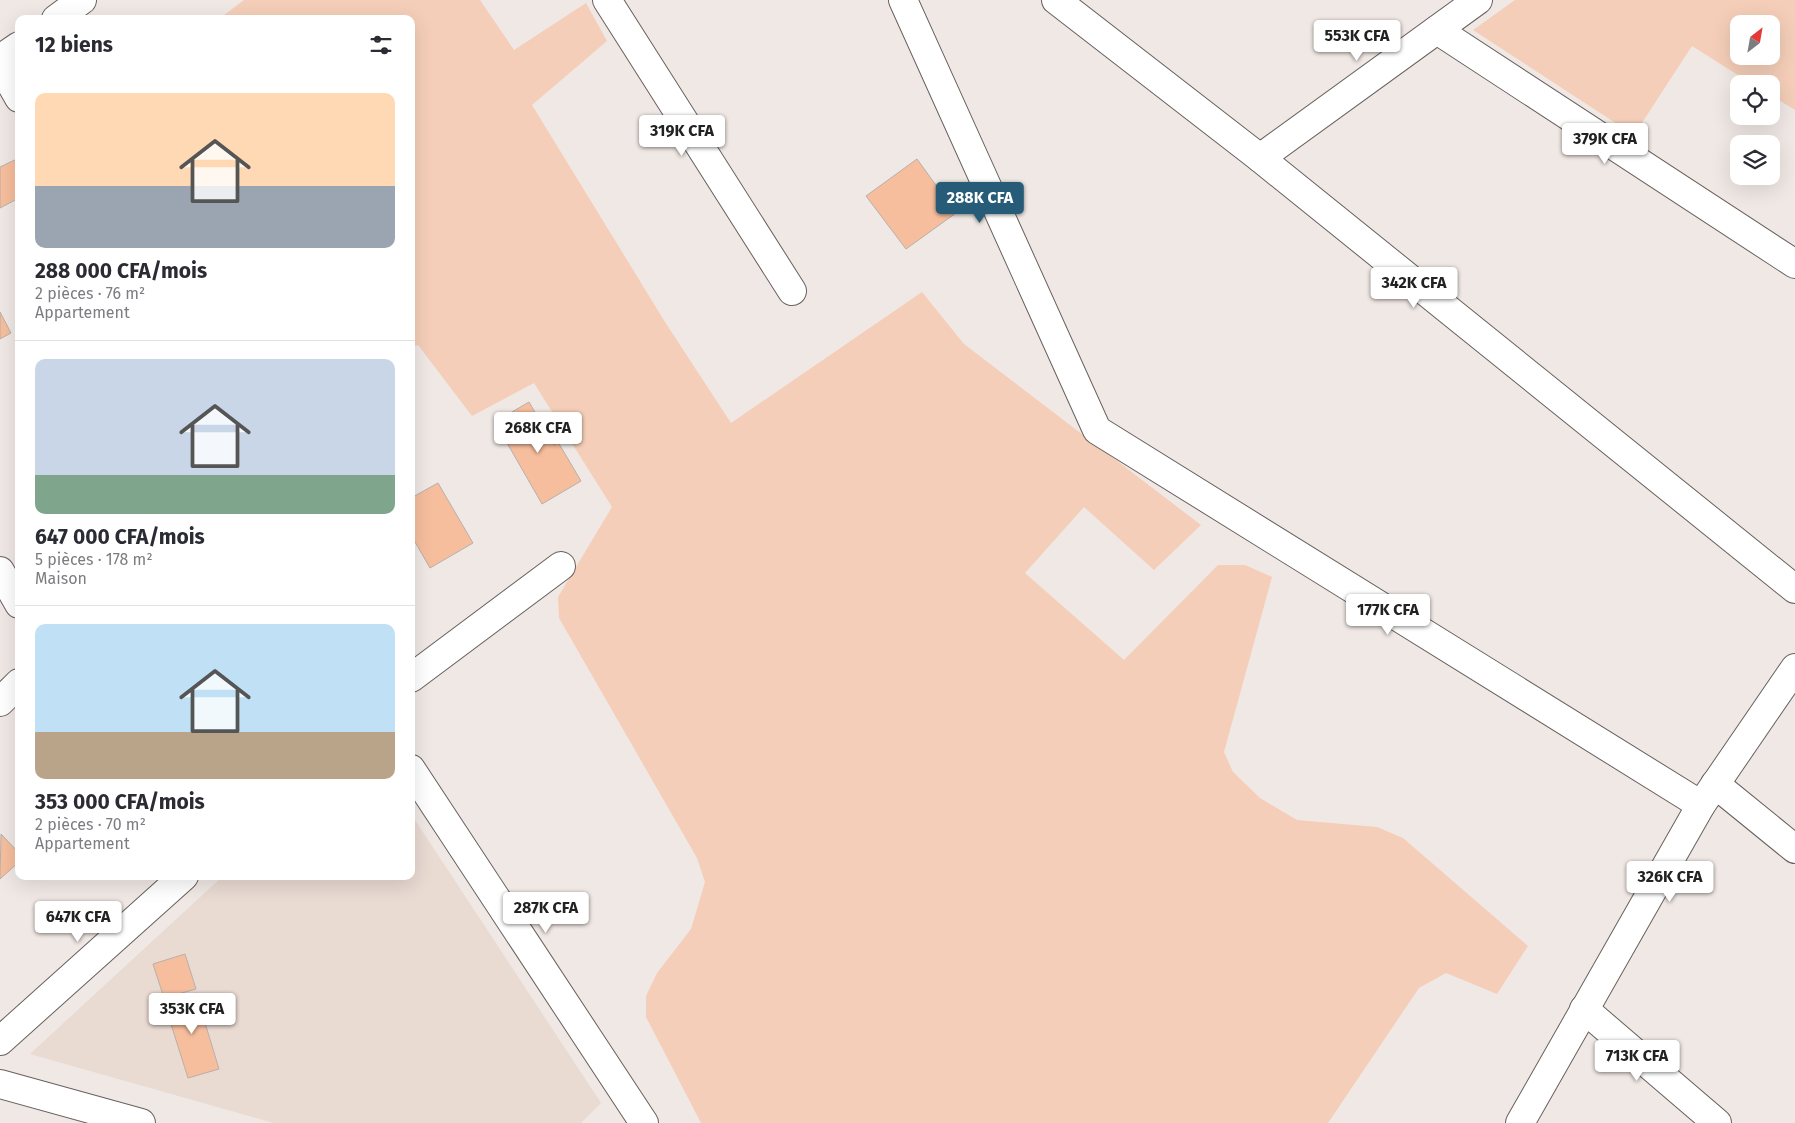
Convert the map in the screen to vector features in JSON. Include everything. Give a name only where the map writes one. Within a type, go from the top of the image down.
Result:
[{"type":"street","points":[[61,15],[82,0]]},
{"type":"street","points":[[607,0],[792,291]]},
{"type":"street","points":[[903,0],[1097,430],[1708,795],[1795,849]]},
{"type":"street","points":[[1056,0],[1260,158],[1795,589]]},
{"type":"street","points":[[1260,158],[1478,0]]},
{"type":"street","points":[[1437,30],[1795,264]]},
{"type":"street","points":[[0,59],[15,49]]},
{"type":"street","points":[[0,65],[15,91]]},
{"type":"street","points":[[415,675],[561,566]]},
{"type":"street","points":[[0,570],[15,597]]},
{"type":"street","points":[[1520,1123],[1708,795],[1795,668]]},
{"type":"street","points":[[0,702],[15,687]]},
{"type":"street","points":[[415,775],[644,1123]]},
{"type":"street","points":[[0,1041],[180,880]]},
{"type":"street","points":[[1584,1009],[1717,1123]]},
{"type":"street","points":[[0,1084],[141,1123]]},
{"type":"shaded area","points":[[244,0],[480,0],[514,50],[586,3],[607,41],[532,105],[665,322],[731,423],[922,292],[964,344],[1201,525],[1154,570],[1084,507],[1025,573],[1124,660],[1218,565],[1245,565],[1272,577],[1224,752],[1233,772],[1260,798],[1297,820],[1377,827],[1403,838],[1528,946],[1497,994],[1446,973],[1419,988],[1328,1123],[701,1123],[646,1017],[646,996],[657,973],[691,929],[705,882],[697,858],[559,618],[558,597],[612,507],[534,383],[472,416],[418,345],[415,346],[415,15],[224,15]]},
{"type":"shaded area","points":[[1515,0],[1795,0],[1795,110],[1780,101],[1780,75],[1738,75],[1692,46],[1634,135],[1473,30]]},
{"type":"shaded area","points":[[415,820],[601,1103],[581,1123],[274,1123],[30,1054],[219,880],[415,880]]},
{"type":"building","points":[[917,159],[956,213],[906,249],[866,196]]},
{"type":"building","points":[[15,160],[15,200],[0,208],[0,167]]},
{"type":"building","points":[[0,312],[11,333],[0,339]]},
{"type":"building","points":[[529,402],[554,445],[558,442],[581,481],[542,504],[495,422]]},
{"type":"building","points":[[438,483],[473,543],[430,568],[415,542],[415,496]]},
{"type":"building","points":[[1,834],[15,849],[15,866],[0,879]]},
{"type":"building","points":[[185,954],[196,989],[164,998],[153,964]]},
{"type":"building","points":[[196,993],[219,1069],[188,1078],[164,1002]]}]
